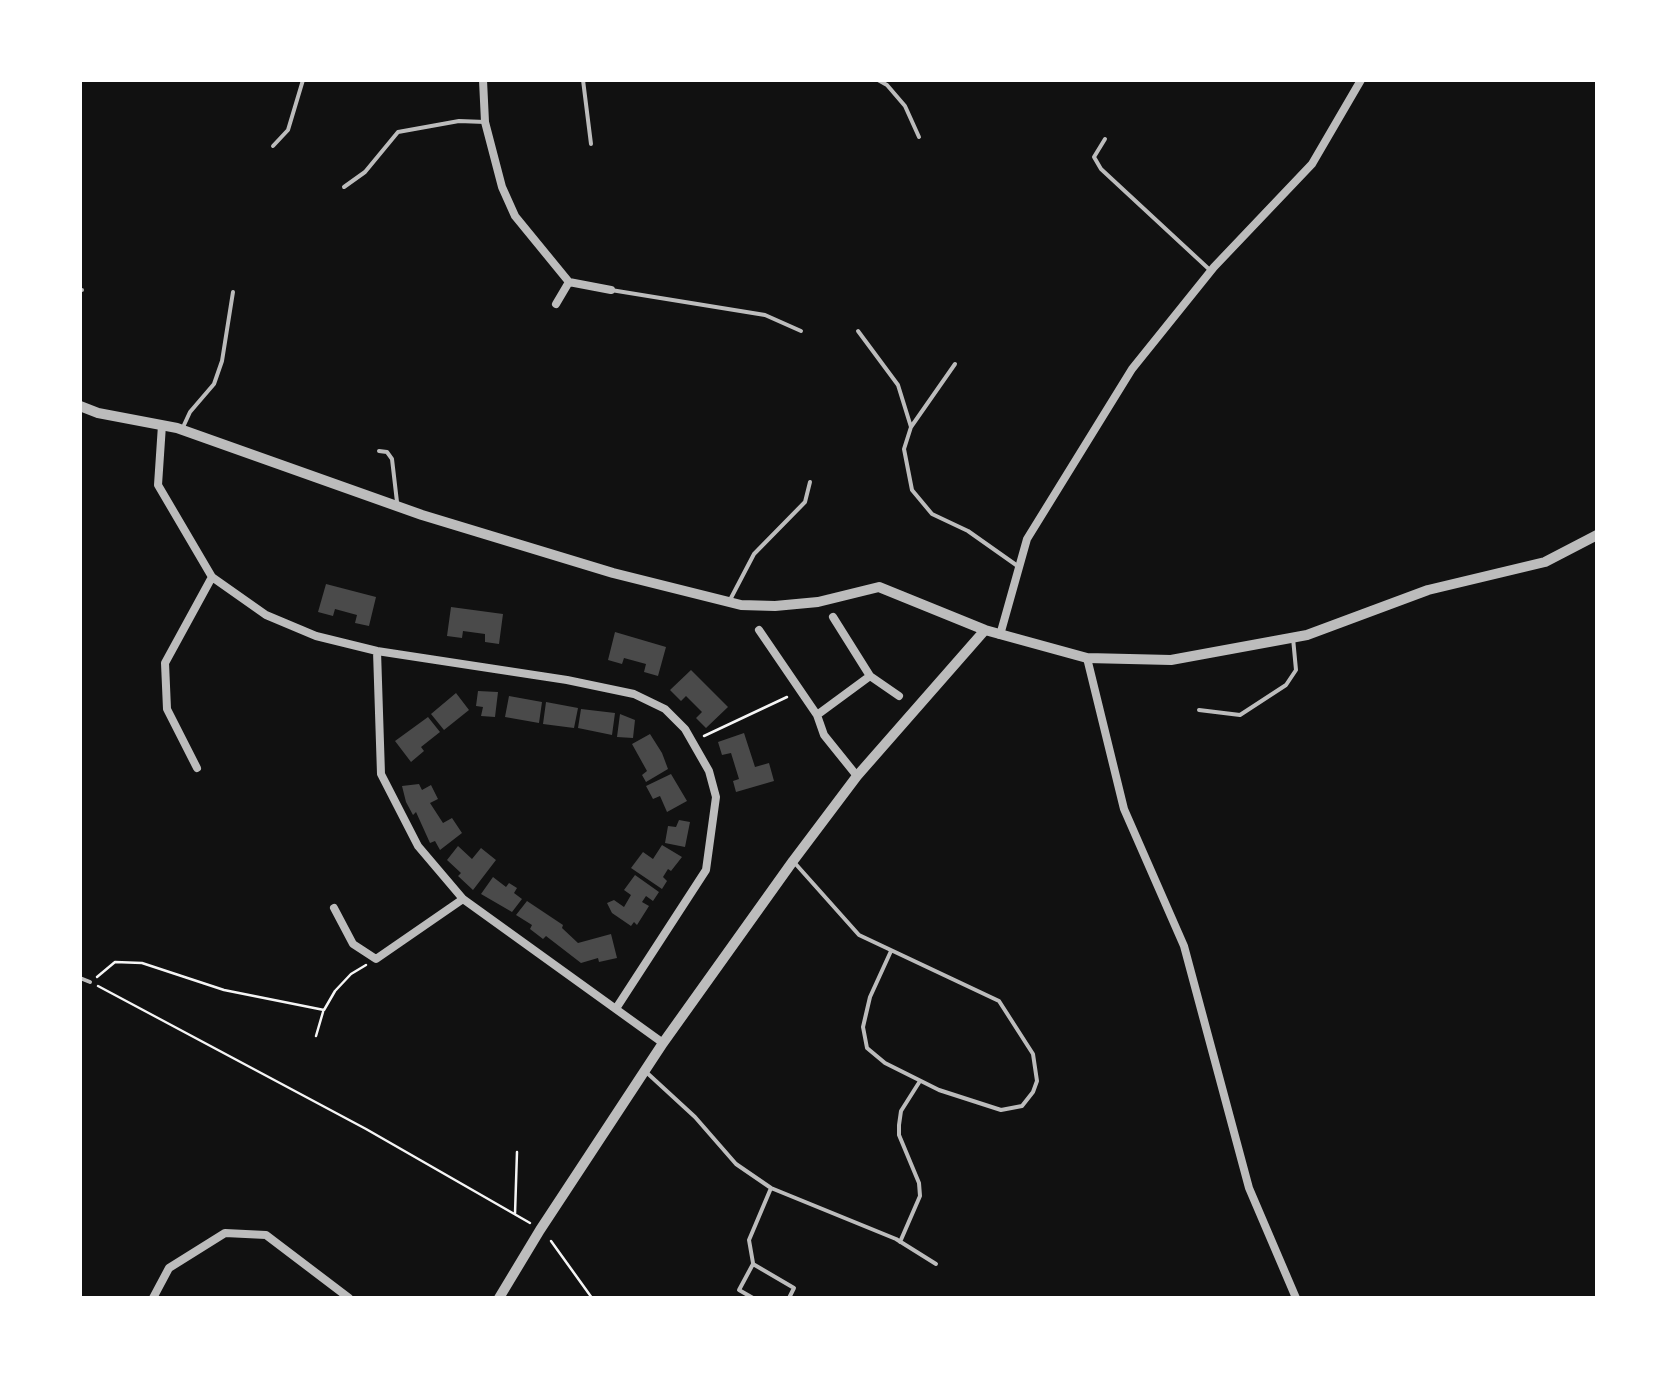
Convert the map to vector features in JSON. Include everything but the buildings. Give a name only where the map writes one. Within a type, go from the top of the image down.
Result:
[{"type":"street","points":[[483,80],[485,122],[502,187],[516,216],[568,282],[612,290]]},
{"type":"street","points":[[1000,635],[1027,539],[1132,369],[1212,271],[1312,164],[1360,80]]},
{"type":"street","points":[[556,304],[568,282]]},
{"type":"street","points":[[80,406],[98,414],[182,430],[396,506],[613,573],[728,602],[775,606],[818,602],[878,587],[984,630],[1087,658],[1171,660],[1294,638],[1428,590],[1544,562],[1597,536]]},
{"type":"street","points":[[162,425],[158,485],[212,577],[279,621],[316,636],[377,651],[634,694],[665,709],[693,741],[710,771],[716,798],[706,870],[617,1007]]},
{"type":"street","points":[[197,768],[167,709],[165,663],[212,577]]},
{"type":"street","points":[[833,618],[870,676],[899,696]]},
{"type":"street","points":[[759,630],[817,715],[824,736],[857,776]]},
{"type":"street","points":[[499,1298],[645,1071],[793,861],[857,776],[984,630]]},
{"type":"street","points":[[377,651],[382,774],[418,846],[463,899],[664,1043]]},
{"type":"street","points":[[1087,658],[1124,809],[1184,946],[1249,1188],[1296,1298]]},
{"type":"street","points":[[817,715],[870,676]]},
{"type":"street","points":[[334,908],[353,944],[376,959],[463,899]]},
{"type":"street","points":[[153,1298],[169,1268],[225,1233],[266,1235],[349,1298]]},
{"type":"lane","points":[[273,146],[288,130],[302,80]]},
{"type":"lane","points":[[583,80],[591,144]]},
{"type":"lane","points":[[878,80],[904,106],[919,136]]},
{"type":"lane","points":[[344,186],[365,172],[398,132],[459,121],[485,122]]},
{"type":"lane","points":[[1105,139],[1094,157],[1100,169],[1212,271]]},
{"type":"lane","points":[[612,290],[765,316],[801,331]]},
{"type":"lane","points":[[182,430],[190,412],[214,384],[233,292]]},
{"type":"lane","points":[[858,330],[898,385],[910,427]]},
{"type":"lane","points":[[955,364],[910,427],[904,449],[912,490],[932,514],[968,531],[1019,567]]},
{"type":"lane","points":[[379,451],[386,452],[392,460],[396,506]]},
{"type":"lane","points":[[728,602],[754,554],[805,502],[810,482]]},
{"type":"lane","points":[[1199,710],[1240,715],[1286,685],[1296,670],[1294,638]]},
{"type":"lane","points":[[793,861],[859,936],[1000,1002],[1033,1054],[1034,1092],[1022,1106],[1001,1110],[920,1081],[885,1064],[867,1048],[863,1037],[870,996],[891,951]]},
{"type":"lane","points":[[80,978],[90,982]]},
{"type":"lane","points":[[645,1071],[695,1117],[736,1164],[770,1188],[900,1242],[936,1264]]},
{"type":"lane","points":[[900,1242],[920,1196],[919,1183],[899,1135],[899,1124],[901,1111],[920,1081]]},
{"type":"lane","points":[[753,1298],[738,1290],[753,1264],[749,1240],[770,1188]]},
{"type":"lane","points":[[753,1264],[794,1288],[788,1298]]},
{"type":"path","points":[[693,741],[799,691]]},
{"type":"path","points":[[316,1036],[334,992],[351,974],[376,959]]},
{"type":"path","points":[[324,1010],[224,990],[142,963],[116,962],[90,982],[249,1065],[515,1214],[553,1242],[592,1298]]},
{"type":"path","points":[[515,1214],[517,1152]]}]
